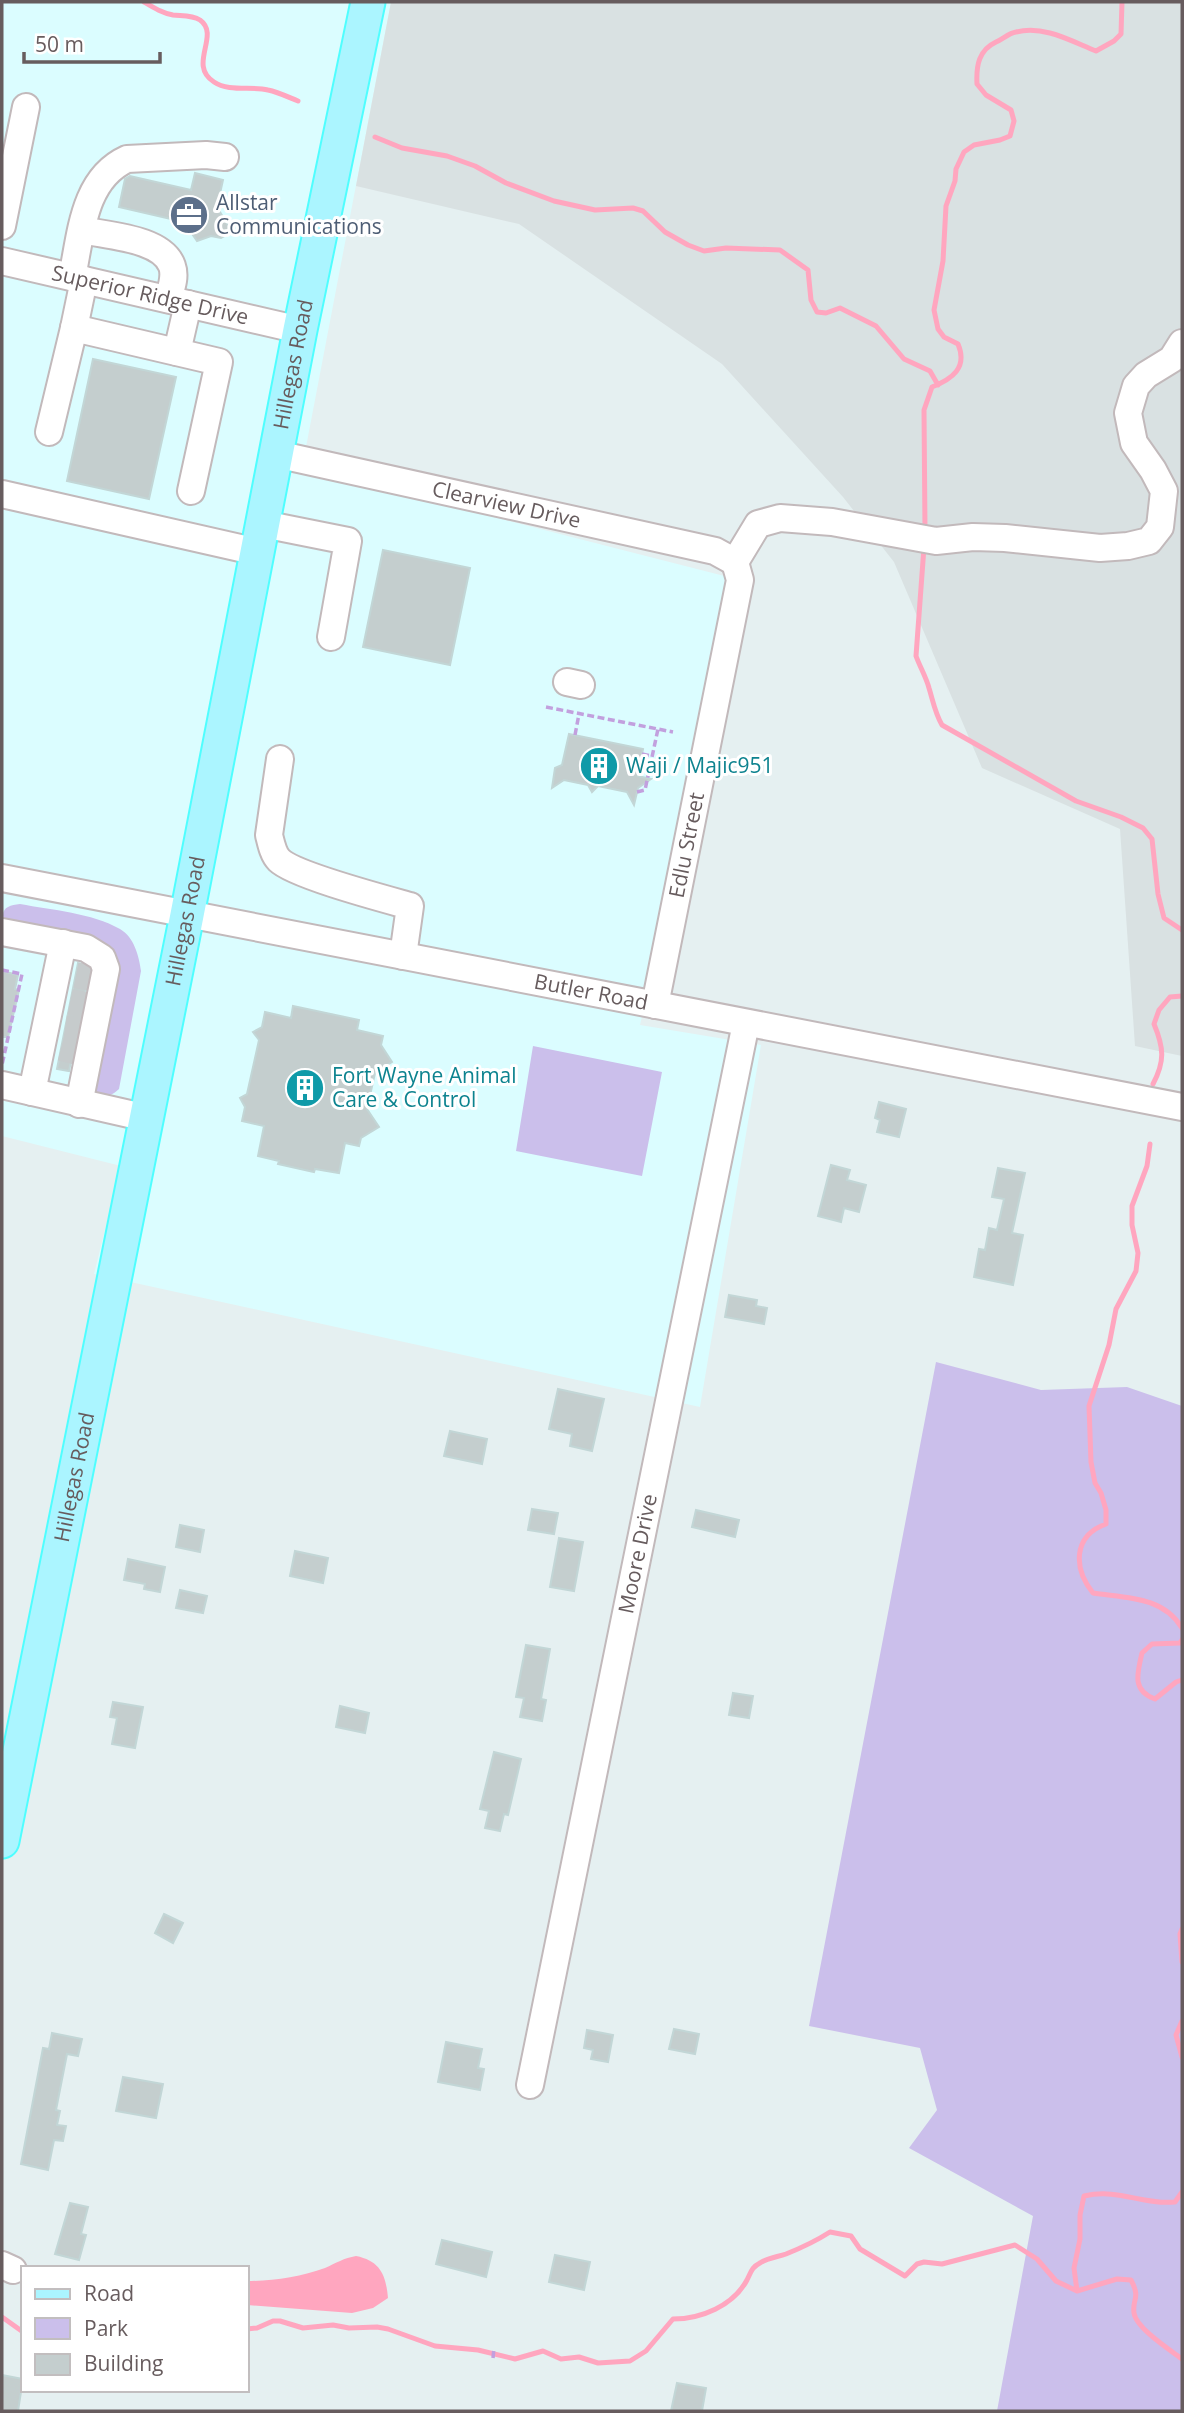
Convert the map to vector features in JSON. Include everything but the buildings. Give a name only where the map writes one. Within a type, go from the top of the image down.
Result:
[{"type":"main road","name":"Hillegas Road","points":[[2,1841],[147,1118],[300,330],[368,2]]},
{"type":"street","points":[[2,226],[26,107]]},
{"type":"street","points":[[84,220],[92,192],[99,181],[108,171],[127,159],[206,155],[225,157]]},
{"type":"street","points":[[49,432],[74,328],[91,160]]},
{"type":"street","points":[[84,220],[157,247],[172,266],[178,302],[177,352]]},
{"type":"street","name":"Superior Ridge Drive","points":[[2,261],[300,330]]},
{"type":"street","points":[[74,328],[219,362],[191,491]]},
{"type":"street","points":[[735,562],[758,524],[780,518],[832,522],[923,538],[1005,538],[1100,548],[1149,541],[1160,527],[1164,491],[1134,443],[1128,413],[1136,386],[1146,375],[1172,359],[1182,343]]},
{"type":"street","name":"Clearview Drive","points":[[276,454],[715,551],[735,562]]},
{"type":"street","points":[[2,494],[260,538],[348,541],[331,637]]},
{"type":"street","name":"Edlu Street","points":[[655,1005],[740,580],[735,562]]},
{"type":"street","points":[[280,759],[269,835],[280,861],[310,874],[410,906],[403,956]]},
{"type":"street","name":"Butler Road","points":[[2,878],[1182,1107]]},
{"type":"street","points":[[2,932],[86,948],[102,958],[106,969],[83,976]]},
{"type":"street","points":[[63,943],[83,976],[73,1027],[79,1104]]},
{"type":"street","points":[[32,1092],[73,1027],[83,976]]},
{"type":"street","name":"Moore Drive","points":[[530,2085],[746,1023]]},
{"type":"street","points":[[2,1085],[147,1118]]},
{"type":"path","points":[[546,707],[673,732]]},
{"type":"path","points":[[575,735],[579,714]]},
{"type":"path","points":[[637,792],[645,790],[658,729]]},
{"type":"path","points":[[642,754],[652,756]]},
{"type":"path","points":[[2,970],[22,974],[2,1067]]},
{"type":"path","points":[[493,2358],[494,2348]]},
{"type":"shaded area","points":[[2,2],[391,2],[302,468],[740,580],[640,1025],[761,1045],[700,1407],[94,1274],[121,1166],[2,1136]]},
{"type":"shaded area","points":[[391,2],[1182,2],[1182,1056],[1135,1046],[1120,829],[982,768],[894,562],[843,497],[722,364],[519,224],[356,186]]},
{"type":"shaded area","points":[[356,2256],[377,2266],[384,2276],[388,2298],[373,2308],[352,2313],[248,2305],[248,2281],[306,2274]]},
{"type":"green space","points":[[20,904],[97,919],[125,932],[135,947],[141,971],[119,1089],[110,1095],[93,1096],[115,975],[4,921],[4,910]]},
{"type":"green space","points":[[533,1046],[662,1072],[642,1176],[516,1151]]},
{"type":"green space","points":[[936,1362],[1041,1390],[1127,1387],[1182,1406],[1182,2411],[997,2411],[1033,2216],[909,2148],[937,2110],[920,2048],[809,2026]]},
{"type":"waterway","points":[[144,2],[165,13],[197,18],[206,26],[207,42],[203,67],[214,82],[226,87],[268,90],[298,101]]},
{"type":"waterway","points":[[925,530],[924,410],[932,387],[952,376],[961,360],[958,344],[944,337],[938,329],[934,310],[943,261],[946,206],[955,181],[956,169],[964,152],[974,145],[1010,136],[1014,121],[1011,110],[986,95],[977,84],[980,59],[990,45],[1026,30],[1047,32],[1096,51],[1121,34],[1122,2]]},
{"type":"waterway","points":[[375,137],[402,148],[447,156],[475,166],[506,183],[554,201],[595,210],[633,208],[643,211],[665,232],[704,251],[726,248],[780,250],[808,270],[811,300],[817,312],[826,313],[840,308],[876,326],[904,359],[930,371],[938,385]]},
{"type":"waterway","points":[[924,547],[916,656],[942,725],[1076,801],[1143,828],[1152,839],[1158,894],[1164,918],[1182,930]]},
{"type":"waterway","points":[[1153,1084],[1160,1068],[1162,1054],[1154,1024],[1159,1010],[1170,997],[1182,996]]},
{"type":"waterway","points":[[1150,1144],[1147,1166],[1132,1206],[1132,1225],[1138,1253],[1136,1271],[1116,1309],[1109,1345],[1089,1406],[1091,1462],[1095,1483],[1106,1510],[1106,1524],[1087,1536],[1082,1545],[1080,1563],[1086,1583],[1093,1593],[1154,1604],[1165,1610],[1182,1628]]},
{"type":"waterway","points":[[1182,1640],[1180,1643],[1152,1644],[1142,1653],[1138,1681],[1143,1691],[1155,1699],[1182,1680]]},
{"type":"waterway","points":[[1182,1929],[1182,1962]]},
{"type":"waterway","points":[[1182,2021],[1176,2035],[1182,2057]]},
{"type":"waterway","points":[[1077,2291],[1074,2268],[1084,2196],[1108,2194],[1175,2202],[1182,2192]]},
{"type":"waterway","points":[[248,2329],[273,2321],[303,2328],[333,2325],[349,2328],[377,2327],[435,2346],[478,2350],[515,2359],[543,2351],[561,2359],[579,2357],[598,2363],[630,2361],[646,2351],[673,2319],[705,2314],[725,2304],[741,2289],[757,2265],[830,2232],[851,2236],[860,2249],[905,2276],[917,2264],[924,2262],[942,2264],[1015,2245],[1037,2259],[1056,2281],[1077,2291],[1117,2279],[1131,2280],[1136,2298],[1136,2319],[1154,2338],[1182,2359]]},
{"type":"waterway","points":[[2,2317],[21,2331]]},
{"type":"tunnel","points":[[76,975],[96,979]]},
{"type":"tunnel","points":[[70,1002],[90,1006]]},
{"type":"tunnel","points":[[65,1028],[85,1031]]},
{"type":"tunnel","points":[[61,1048],[81,1053]]},
{"type":"place","name":"Allstar Communications","points":[[189,215]]},
{"type":"place","name":"Waji / Majic951","points":[[599,766]]},
{"type":"place","name":"Fort Wayne Animal Care & Control","points":[[305,1088]]}]
